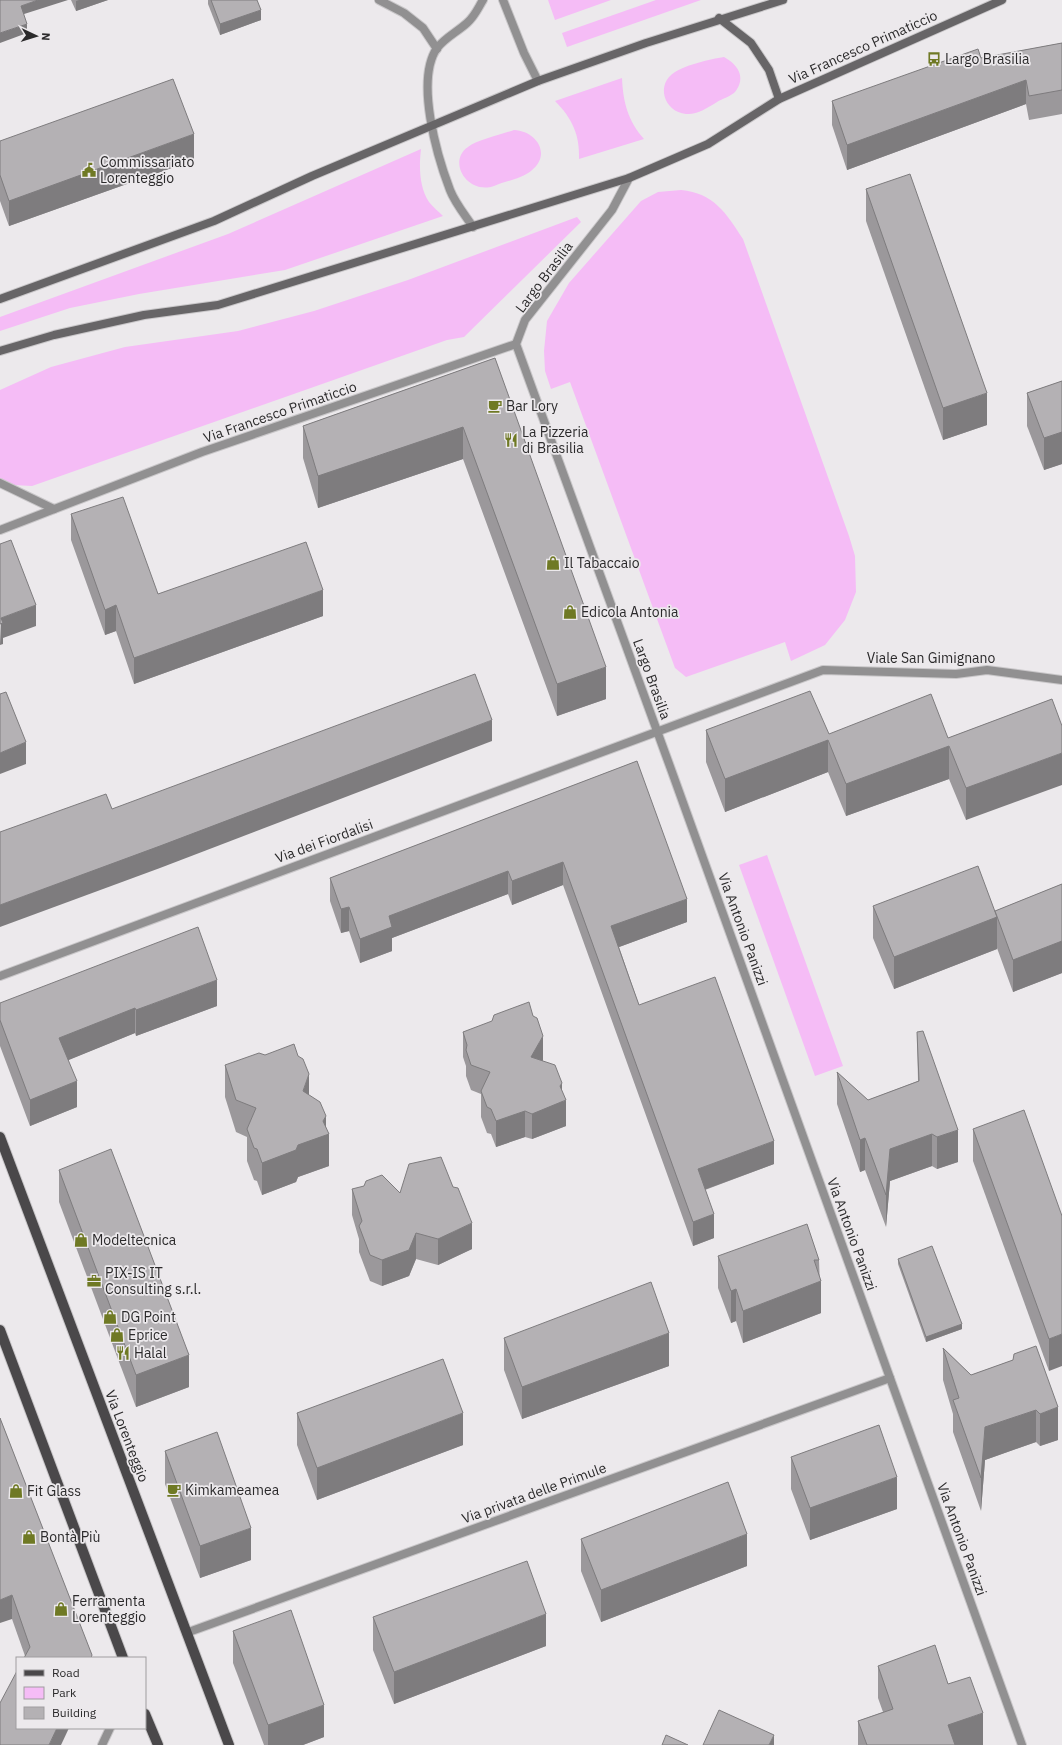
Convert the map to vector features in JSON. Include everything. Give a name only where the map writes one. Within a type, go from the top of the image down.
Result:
[{"type":"main road","name":"Via Lorenteggio","points":[[0,1137],[229,1745]]},
{"type":"main road","points":[[0,1330],[123,1657]]},
{"type":"main road","points":[[146,1716],[158,1745]]},
{"type":"street","points":[[379,0],[404,13],[423,28],[437,49]]},
{"type":"street","points":[[472,227],[451,191],[432,126],[426,85],[429,65],[437,49],[449,36],[467,23],[476,14],[483,0]]},
{"type":"street","points":[[503,0],[524,53],[538,81]]},
{"type":"street","points":[[0,299],[214,221],[312,176],[538,81],[719,18],[783,0]]},
{"type":"street","name":"Via Francesco Primaticcio","points":[[779,99],[1002,0]]},
{"type":"street","points":[[0,351],[54,335],[144,315],[218,305],[628,178],[708,144],[779,99],[769,70],[751,43],[719,18]]},
{"type":"street","name":"Largo Brasilia","points":[[628,178],[612,210],[526,320],[516,344],[658,731],[823,670]]},
{"type":"street","name":"Via Francesco Primaticcio","points":[[0,530],[202,452],[516,344]]},
{"type":"street","points":[[0,483],[54,509]]},
{"type":"street","name":"Viale San Gimignano","points":[[823,670],[956,674],[987,670],[1062,680]]},
{"type":"street","name":"Via dei Fiordalisi","points":[[0,976],[658,731]]},
{"type":"street","name":"Via Antonio Panizzi","points":[[658,731],[1022,1745]]},
{"type":"street","name":"Via privata delle Primule","points":[[186,1632],[890,1378]]},
{"type":"street","points":[[102,1745],[110,1729]]},
{"type":"green space","points":[[548,0],[611,0],[555,20]]},
{"type":"green space","points":[[656,0],[701,0],[567,47],[562,33]]},
{"type":"green space","points":[[724,57],[733,63],[739,72],[739,86],[735,92],[698,112],[686,114],[678,112],[672,108],[665,97],[664,90],[665,83],[669,77],[685,67]]},
{"type":"green space","points":[[622,78],[627,111],[634,125],[644,139],[579,159],[578,142],[574,127],[561,107],[555,101]]},
{"type":"green space","points":[[514,130],[522,131],[529,135],[535,139],[539,145],[541,151],[537,165],[523,176],[494,186],[476,186],[468,181],[460,168],[459,160],[462,153],[472,144]]},
{"type":"green space","points":[[421,149],[420,169],[423,190],[429,202],[443,216],[285,270],[139,294],[70,308],[0,331],[0,317],[228,234]]},
{"type":"green space","points":[[681,190],[702,195],[711,200],[725,213],[743,239],[849,536],[855,556],[856,592],[845,620],[825,645],[791,661],[785,642],[686,677],[675,668],[570,382],[551,389],[545,371],[544,351],[547,321],[569,283],[641,201],[658,192]]},
{"type":"green space","points":[[577,217],[581,222],[464,337],[447,340],[32,486],[13,485],[0,478],[0,390],[51,367],[125,347],[238,331],[314,311],[408,280]]},
{"type":"green space","points":[[767,855],[843,1066],[815,1076],[739,865]]},
{"type":"building","points":[[0,0],[38,0],[21,6],[27,24],[0,33]]},
{"type":"building","points":[[211,0],[257,0],[261,10],[220,24]]},
{"type":"building","points":[[1062,43],[1062,90],[1029,96],[1026,80],[847,145],[832,101],[978,49],[981,58]]},
{"type":"building","points":[[173,79],[194,134],[9,201],[0,175],[0,141]]},
{"type":"building","points":[[910,174],[987,393],[943,408],[866,189]]},
{"type":"building","points":[[495,358],[606,667],[557,684],[463,427],[318,476],[303,426]]},
{"type":"building","points":[[1062,381],[1062,432],[1044,438],[1027,393]]},
{"type":"building","points":[[123,497],[158,594],[306,542],[323,590],[134,658],[116,605],[105,610],[71,514]]},
{"type":"building","points":[[11,540],[36,605],[1,618],[3,623],[0,624],[0,544]]},
{"type":"building","points":[[475,674],[492,720],[0,905],[0,832],[106,794],[112,809]]},
{"type":"building","points":[[810,691],[829,734],[931,694],[948,738],[1052,699],[1062,726],[1062,753],[966,788],[949,746],[846,784],[828,740],[725,779],[706,730]]},
{"type":"building","points":[[6,692],[26,742],[0,753],[0,694]]},
{"type":"building","points":[[637,761],[687,899],[611,926],[639,1005],[715,977],[774,1141],[698,1169],[714,1214],[693,1222],[563,862],[512,881],[508,871],[389,916],[392,927],[360,939],[349,907],[341,909],[330,878]]},
{"type":"building","points":[[978,866],[997,917],[894,957],[873,906]]},
{"type":"building","points":[[1062,884],[1062,941],[1013,960],[995,911]]},
{"type":"building","points":[[198,927],[217,980],[136,1010],[135,1008],[59,1038],[77,1081],[30,1100],[0,1020],[0,1003]]},
{"type":"building","points":[[529,1002],[533,1016],[537,1018],[543,1036],[531,1057],[555,1065],[562,1083],[560,1086],[566,1100],[532,1114],[525,1111],[496,1121],[491,1109],[487,1107],[481,1091],[490,1072],[471,1065],[466,1050],[467,1045],[463,1032],[492,1021],[494,1015]]},
{"type":"building","points":[[923,1031],[958,1130],[937,1137],[932,1134],[890,1149],[886,1195],[865,1138],[860,1140],[837,1072],[868,1100],[919,1081],[917,1032]]},
{"type":"building","points":[[294,1044],[298,1056],[303,1059],[309,1074],[303,1091],[320,1102],[326,1116],[323,1121],[329,1134],[298,1145],[296,1150],[262,1163],[257,1149],[254,1148],[247,1129],[256,1108],[236,1100],[225,1065],[259,1053],[265,1055]]},
{"type":"building","points":[[1024,1110],[1062,1216],[1062,1334],[1049,1339],[973,1129]]},
{"type":"building","points":[[111,1149],[189,1355],[136,1375],[59,1170]]},
{"type":"building","points":[[441,1157],[453,1187],[458,1188],[472,1223],[438,1239],[416,1233],[409,1250],[382,1260],[370,1255],[359,1226],[362,1221],[352,1189],[364,1186],[366,1181],[382,1175],[400,1193],[409,1164]]},
{"type":"building","points":[[807,1224],[819,1260],[814,1260],[821,1281],[743,1311],[736,1289],[731,1291],[718,1256]]},
{"type":"building","points":[[932,1246],[962,1324],[926,1337],[898,1259]]},
{"type":"building","points":[[651,1282],[669,1333],[522,1387],[504,1338]]},
{"type":"building","points":[[1036,1346],[1058,1407],[1040,1414],[1036,1410],[985,1427],[981,1478],[953,1400],[959,1398],[943,1348],[971,1375],[1013,1360],[1014,1354]]},
{"type":"building","points":[[443,1359],[463,1413],[317,1468],[297,1413]]},
{"type":"building","points":[[0,1418],[92,1655],[91,1657],[25,1657],[30,1647],[12,1595],[0,1600]]},
{"type":"building","points":[[879,1425],[897,1477],[810,1508],[791,1457]]},
{"type":"building","points":[[217,1432],[251,1528],[200,1546],[165,1451]]},
{"type":"building","points":[[728,1482],[747,1534],[601,1590],[581,1539]]},
{"type":"building","points":[[527,1561],[546,1614],[394,1672],[373,1617]]},
{"type":"building","points":[[291,1610],[324,1705],[268,1725],[233,1631]]},
{"type":"building","points":[[935,1645],[948,1684],[970,1677],[983,1713],[948,1725],[955,1745],[867,1745],[858,1721],[893,1709],[878,1666]]},
{"type":"building","points":[[16,1673],[16,1729],[57,1729],[49,1745],[0,1745],[0,1703]]},
{"type":"building","points":[[719,1710],[774,1735],[769,1745],[703,1745]]},
{"type":"building","points":[[666,1735],[688,1745],[662,1745]]},
{"type":"place","name":"Largo Brasilia","points":[[934,59]]},
{"type":"place","name":"Commissariato Lorenteggio","points":[[89,170]]},
{"type":"place","name":"Bar Lory","points":[[495,406]]},
{"type":"place","name":"La Pizzeria di Brasilia","points":[[511,440]]},
{"type":"place","name":"Il Tabaccaio","points":[[553,563]]},
{"type":"place","name":"Edicola Antonia","points":[[570,612]]},
{"type":"place","name":"Modeltecnica","points":[[81,1240]]},
{"type":"place","name":"PIX-IS IT Consulting s.r.l.","points":[[94,1281]]},
{"type":"place","name":"DG Point","points":[[110,1317]]},
{"type":"place","name":"Eprice","points":[[117,1335]]},
{"type":"place","name":"Halal","points":[[123,1353]]},
{"type":"place","name":"Kimkameamea","points":[[174,1490]]},
{"type":"place","name":"Fit Glass","points":[[16,1491]]},
{"type":"place","name":"Bontà Più","points":[[29,1537]]},
{"type":"place","name":"Ferramenta Lorenteggio","points":[[61,1609]]}]
